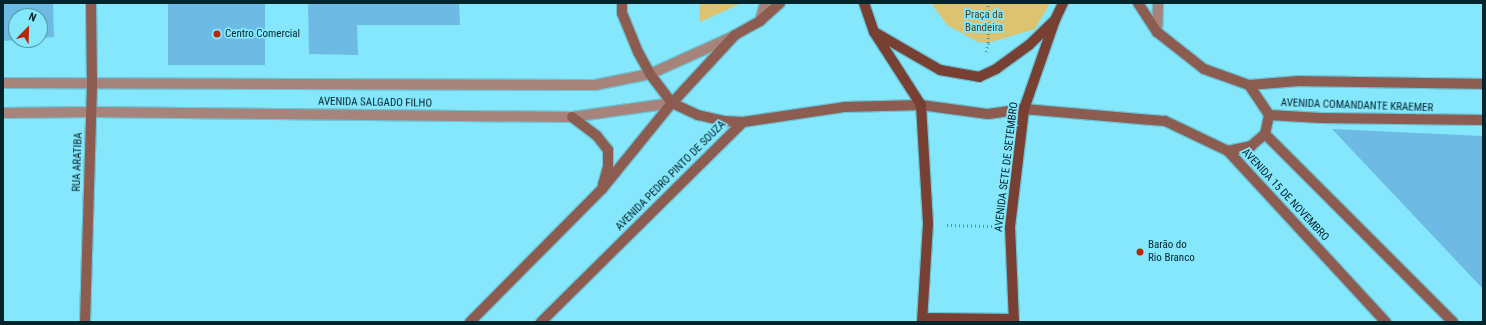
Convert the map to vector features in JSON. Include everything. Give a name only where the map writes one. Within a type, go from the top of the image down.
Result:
[{"type":"main road","name":"RUA ARATIBA","points":[[85,322],[92,83],[91,3]]},
{"type":"main road","points":[[622,3],[622,13],[638,52],[650,74],[672,103],[704,116],[723,121],[742,122]]},
{"type":"main road","points":[[470,322],[602,188],[672,103],[735,35],[760,21],[780,3]]},
{"type":"main road","points":[[864,3],[874,32],[921,105],[928,224],[922,320],[1014,321]]},
{"type":"main road","points":[[874,32],[940,70],[979,77],[996,69],[1029,46],[1055,20],[1063,3]]},
{"type":"main road","points":[[1138,3],[1157,32],[1204,69],[1249,85],[1269,115]]},
{"type":"main road","name":"AVENIDA SETE DE SETEMBRO","points":[[1014,321],[1010,227],[1024,109],[1055,20]]},
{"type":"main road","name":"AVENIDA COMANDANTE KRAEMER","points":[[1249,85],[1298,81],[1483,84]]},
{"type":"main road","name":"AVENIDA PEDRO PINTO DE SOUZA","points":[[541,322],[742,122],[844,107],[921,105],[988,114],[1024,109]]},
{"type":"main road","name":"AVENIDA 15 DE NOVEMBRO","points":[[1024,109],[1165,121],[1228,151],[1386,322]]},
{"type":"main road","name":"AVENIDA COMANDANTE KRAEMER","points":[[1265,134],[1269,115],[1329,118],[1483,120]]},
{"type":"main road","points":[[572,117],[597,136],[608,150],[608,167],[602,188]]},
{"type":"main road","points":[[1228,151],[1251,146],[1265,134],[1453,322]]},
{"type":"street","points":[[760,21],[765,3]]},
{"type":"street","points":[[1157,32],[1158,3]]},
{"type":"street","name":"AVENIDA SALGADO FILHO","points":[[3,83],[595,85],[650,74],[735,35]]},
{"type":"street","name":"AVENIDA SALGADO FILHO","points":[[3,113],[91,112],[572,117],[672,103]]},
{"type":"path","points":[[979,77],[988,43],[988,3]]},
{"type":"path","points":[[928,224],[1010,227]]},
{"type":"green space","points":[[699,3],[742,3],[700,22]]},
{"type":"green space","name":"Praça da Bandeira","points":[[931,3],[1050,3],[1035,29],[987,43],[978,42],[947,25]]},
{"type":"building","points":[[3,3],[53,3],[54,37],[48,37],[48,8],[8,8],[8,41],[3,41]]},
{"type":"building","name":"Centro Comercial","points":[[168,3],[265,3],[265,65],[168,65]]},
{"type":"building","points":[[308,3],[459,3],[460,25],[357,25],[358,55],[309,54]]},
{"type":"building","points":[[1332,129],[1483,136],[1483,289]]},
{"type":"place","name":"Centro Comercial","points":[[217,34]]},
{"type":"place","name":"Barão do Rio Branco","points":[[1140,252]]}]
